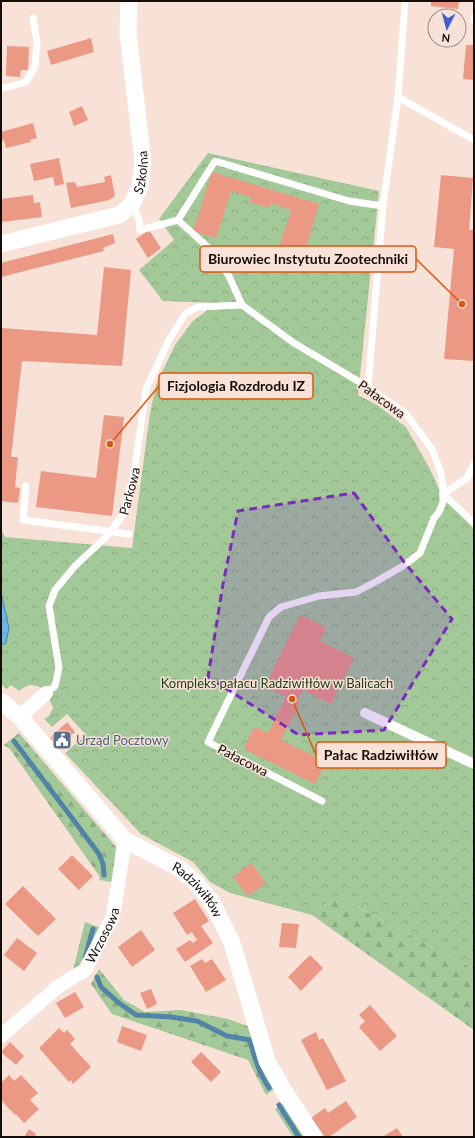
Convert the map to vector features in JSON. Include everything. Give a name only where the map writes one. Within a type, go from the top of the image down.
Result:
[{"type":"street","name":"Szkolna","points":[[1,244],[119,215],[126,211],[132,204],[140,186],[143,162],[128,33],[129,1]]},
{"type":"street","name":"Parkowa","points":[[20,717],[46,693]]},
{"type":"street","name":"Radziwiłłów","points":[[1,701],[20,717],[125,840],[178,868],[196,883],[212,902],[232,943],[267,1061],[284,1091],[314,1137]]},
{"type":"street","points":[[364,713],[474,764]]},
{"type":"street","name":"Wrzosowa","points":[[1,1036],[59,986],[85,970],[113,916],[125,840]]},
{"type":"lane","points":[[368,387],[383,206],[398,97],[405,1]]},
{"type":"lane","points":[[1,88],[26,82],[35,67],[37,42],[33,18]]},
{"type":"lane","points":[[398,97],[474,140]]},
{"type":"lane","points":[[132,204],[139,220],[140,230],[178,220],[215,161],[349,201],[383,206]]},
{"type":"lane","name":"Pałacowa","points":[[178,220],[212,251],[229,276],[242,305],[294,343],[368,387],[406,414],[432,449],[440,470],[444,494],[443,502],[439,512],[434,518],[420,553],[403,566],[356,592],[319,596],[281,607],[269,617],[208,742],[322,801]]},
{"type":"lane","name":"Parkowa","points":[[46,693],[55,686],[59,668],[49,606],[55,590],[76,565],[105,538],[123,515],[134,474],[146,389],[169,340],[185,314],[198,307],[242,305]]},
{"type":"lane","points":[[474,464],[467,478],[444,494],[474,523]]},
{"type":"lane","points":[[26,486],[23,520],[129,534]]},
{"type":"highlighted area","points":[[354,493],[404,562],[452,619],[384,730],[299,735],[208,677],[223,584],[238,511]]},
{"type":"green space","name":"Kompleks pałacu Radziwiłłów w Balicach","points":[[208,153],[379,191],[358,395],[377,405],[406,427],[430,469],[442,496],[474,529],[474,969],[337,896],[312,915],[230,893],[210,882],[193,862],[141,834],[65,753],[86,735],[67,714],[52,727],[44,719],[49,716],[53,708],[45,692],[36,686],[31,685],[19,691],[11,685],[7,689],[1,684],[1,530],[5,537],[132,548],[150,413],[156,385],[175,345],[193,321],[217,303],[163,301],[139,270],[174,240],[159,219]]},
{"type":"green space","points":[[19,733],[116,847],[112,882],[99,880],[100,877],[10,749],[4,745]]},
{"type":"green space","points":[[337,896],[474,969],[474,1030],[312,915]]},
{"type":"green space","points":[[85,922],[101,928],[89,959],[73,970]]},
{"type":"green space","points":[[99,969],[124,1000],[145,1012],[181,1010],[228,1019],[250,1027],[276,1088],[266,1095],[248,1060],[112,1014],[91,984]]},
{"type":"green space","points":[[283,1103],[305,1137],[293,1137],[275,1109]]},
{"type":"water","points":[[1,592],[9,628],[6,643],[1,645]]},
{"type":"building","points":[[431,1],[459,1],[458,8],[431,6]]},
{"type":"building","points":[[91,38],[94,52],[51,65],[47,51]]},
{"type":"building","points":[[467,45],[474,45],[474,80],[463,79],[466,48]]},
{"type":"building","points":[[7,46],[29,47],[28,70],[21,70],[20,77],[6,76]]},
{"type":"building","points":[[82,106],[88,120],[74,126],[69,112]]},
{"type":"building","points":[[33,123],[37,138],[30,140],[31,142],[6,148],[4,140],[1,141],[1,132]]},
{"type":"building","points":[[59,158],[64,184],[55,186],[53,177],[34,181],[30,164]]},
{"type":"building","points":[[212,172],[319,204],[301,264],[276,257],[291,210],[270,203],[269,208],[250,202],[251,197],[231,191],[216,238],[193,231]]},
{"type":"building","points":[[111,175],[115,196],[109,200],[71,208],[66,183],[75,182],[77,187],[105,182],[104,177]]},
{"type":"building","points":[[441,175],[473,178],[469,230],[474,230],[474,361],[444,359],[454,249],[434,247]]},
{"type":"building","points":[[33,195],[34,203],[40,202],[42,217],[1,222],[1,199]]},
{"type":"building","points":[[149,230],[161,248],[148,258],[136,239]]},
{"type":"building","points":[[113,234],[115,243],[103,248],[104,251],[1,277],[1,263]]},
{"type":"building","points":[[104,267],[131,270],[122,366],[22,361],[11,457],[18,457],[15,487],[20,488],[18,503],[1,501],[1,328],[97,335]]},
{"type":"building","points":[[104,415],[124,417],[112,516],[36,507],[41,471],[96,478]]},
{"type":"building","points":[[300,615],[326,627],[320,641],[354,658],[331,704],[303,690],[297,701],[300,702],[281,740],[326,762],[315,784],[244,749],[254,727],[268,733],[286,697],[265,686]]},
{"type":"building","points":[[67,722],[75,732],[58,747],[50,738]]},
{"type":"building","points":[[72,855],[93,876],[79,890],[58,869]]},
{"type":"building","points":[[251,863],[266,883],[248,896],[233,877]]},
{"type":"building","points":[[23,886],[56,919],[38,936],[5,904]]},
{"type":"building","points":[[195,899],[209,921],[201,926],[213,943],[185,962],[176,949],[190,940],[193,943],[197,940],[192,932],[187,935],[173,913]]},
{"type":"building","points":[[282,923],[299,924],[296,948],[279,947]]},
{"type":"building","points":[[141,930],[155,950],[132,967],[118,947]]},
{"type":"building","points":[[17,938],[37,953],[24,971],[4,955]]},
{"type":"building","points":[[310,955],[323,968],[301,991],[288,977]]},
{"type":"building","points":[[202,959],[205,963],[212,959],[226,980],[206,992],[190,966]]},
{"type":"building","points":[[151,989],[157,1004],[147,1009],[140,993]]},
{"type":"building","points":[[75,992],[84,1007],[65,1018],[56,1003]]},
{"type":"building","points":[[370,1005],[397,1036],[380,1051],[359,1027],[365,1021],[359,1015]]},
{"type":"building","points":[[122,1026],[147,1035],[141,1051],[117,1042]]},
{"type":"building","points":[[59,1028],[64,1033],[67,1030],[75,1039],[70,1044],[91,1067],[73,1084],[71,1080],[69,1082],[39,1048]]},
{"type":"building","points":[[316,1032],[319,1040],[323,1038],[346,1081],[327,1090],[301,1040]]},
{"type":"building","points":[[10,1042],[24,1056],[16,1065],[1,1052]]},
{"type":"building","points":[[201,1052],[221,1072],[211,1082],[191,1062]]},
{"type":"building","points":[[9,1075],[14,1081],[21,1075],[38,1093],[30,1100],[39,1109],[24,1123],[1,1100],[1,1083]]},
{"type":"building","points":[[346,1101],[357,1117],[329,1137],[325,1137],[311,1118],[325,1108],[328,1113]]},
{"type":"building","points":[[397,1128],[403,1137],[382,1137]]},
{"type":"building","points":[[29,1129],[36,1134],[35,1137],[24,1137]]},
{"type":"waterway","points":[[14,741],[99,854],[103,864],[104,875]]},
{"type":"waterway","points":[[85,958],[93,929]]},
{"type":"waterway","points":[[97,977],[101,987],[119,1003],[136,1015],[171,1017],[197,1021],[227,1036],[250,1040],[257,1065],[269,1088]]},
{"type":"waterway","points":[[279,1105],[299,1137]]},
{"type":"place","name":"Biurowiec Instytutu Zootechniki","points":[[462,304]]},
{"type":"place","name":"Fizjologia Rozdrodu IZ","points":[[110,444]]},
{"type":"place","name":"Pałac Radziwiłłów","points":[[292,699]]},
{"type":"place","name":"Urząd Pocztowy","points":[[62,740]]}]
